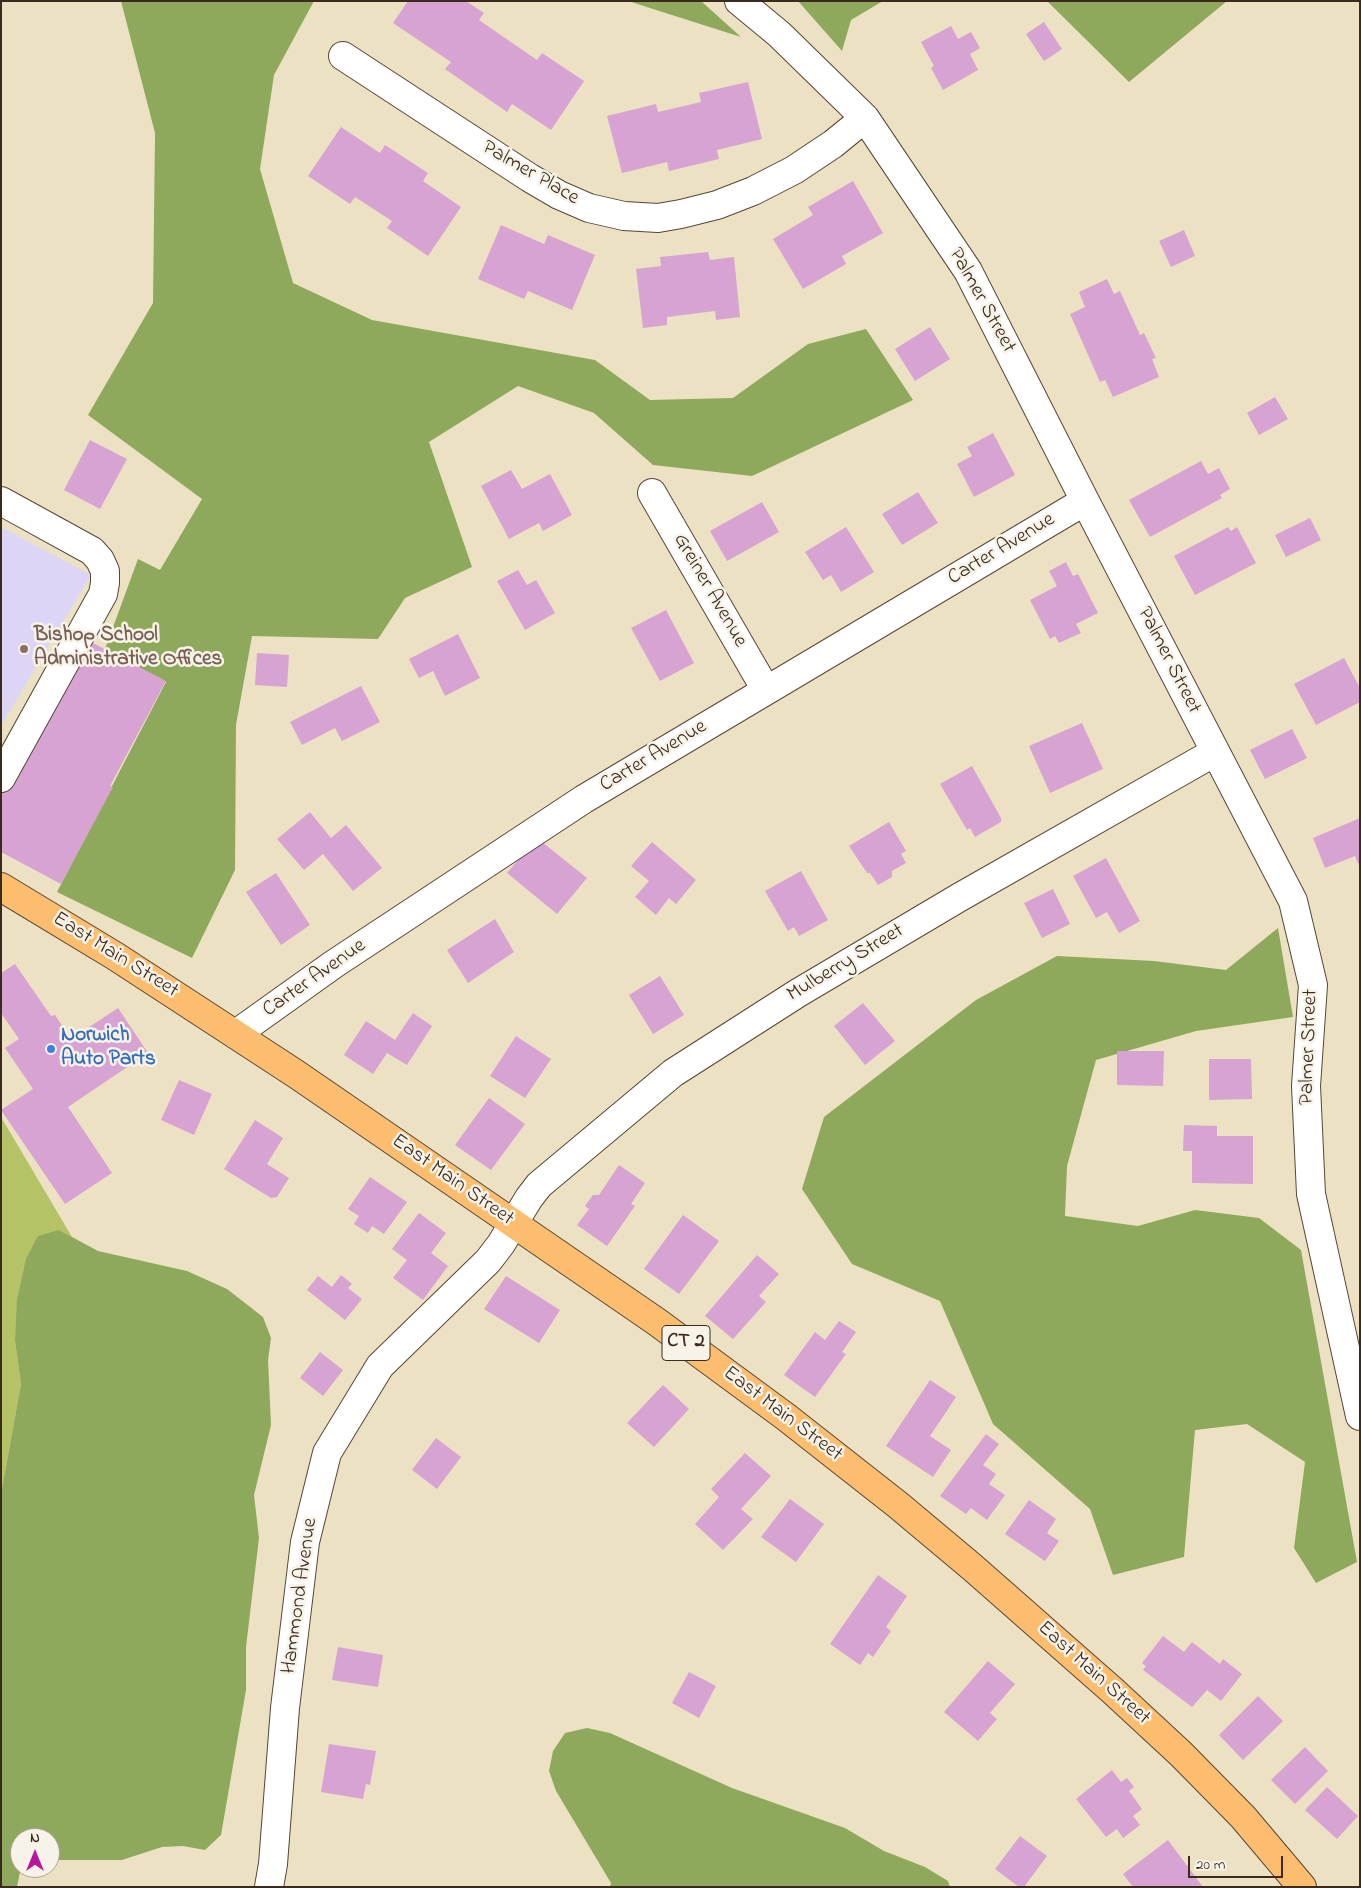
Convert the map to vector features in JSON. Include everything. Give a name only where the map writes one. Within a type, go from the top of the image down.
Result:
[{"type":"highway","name":"East Main Street","points":[[1,887],[84,936],[236,1034],[725,1371],[832,1453],[972,1567],[1113,1691],[1181,1754],[1243,1817],[1302,1887]]},
{"type":"street","name":"Palmer Street","points":[[739,1],[779,34],[865,118],[968,271],[1085,501],[1294,901],[1313,985],[1306,1086],[1311,1194],[1360,1416]]},
{"type":"street","name":"Palmer Place","points":[[343,56],[530,178],[589,208],[624,216],[658,218],[681,214],[753,191],[794,170],[833,144],[865,118]]},
{"type":"street","name":"Greiner Avenue","points":[[652,493],[766,690]]},
{"type":"street","points":[[1,501],[92,551],[100,560],[104,571],[105,583],[102,594],[1,778]]},
{"type":"street","name":"Carter Avenue","points":[[236,1034],[334,964],[584,798],[1085,501]]},
{"type":"street","name":"Mulberry Street","points":[[513,1224],[539,1185],[673,1073],[798,993],[960,897],[1215,752]]},
{"type":"street","name":"Hammond Avenue","points":[[269,1887],[273,1864],[285,1708],[305,1542],[327,1453],[380,1366],[488,1261],[513,1224]]},
{"type":"shaded area","name":"Bishop School Administrative Offices","points":[[1,527],[91,575],[1,726]]},
{"type":"green space","points":[[121,1],[314,1],[274,75],[260,169],[293,283],[372,320],[595,360],[650,400],[733,398],[808,344],[866,329],[913,400],[752,476],[653,465],[594,413],[518,386],[429,442],[472,567],[405,598],[378,639],[252,636],[236,725],[235,870],[192,958],[57,892],[166,682],[105,649],[138,559],[160,570],[202,499],[88,415],[153,303],[155,133]]},
{"type":"green space","points":[[628,1],[701,1],[741,37]]},
{"type":"green space","points":[[798,1],[883,1],[851,20],[842,51]]},
{"type":"green space","points":[[1047,1],[1227,1],[1129,82]]},
{"type":"green space","points":[[1278,928],[1293,1017],[1196,1031],[1096,1060],[1067,1166],[1065,1216],[1138,1226],[1195,1210],[1259,1218],[1301,1250],[1357,1562],[1316,1583],[1294,1548],[1305,1462],[1247,1424],[1195,1430],[1184,1557],[1113,1575],[1090,1509],[993,1424],[940,1301],[852,1264],[802,1189],[824,1117],[976,1000],[1057,956],[1154,961],[1226,970]]},
{"type":"green space","points":[[1,1117],[72,1237],[59,1230],[15,1341],[21,1384],[1,1494]]},
{"type":"green space","points":[[59,1230],[98,1251],[187,1271],[227,1289],[263,1317],[271,1338],[268,1360],[271,1425],[254,1495],[259,1538],[246,1647],[246,1690],[221,1835],[205,1850],[183,1846],[162,1847],[122,1860],[60,1860],[60,1828],[10,1828],[10,1878],[19,1878],[17,1887],[1,1887],[1,1494],[21,1384],[15,1341],[17,1300],[26,1259],[38,1236]]},
{"type":"green space","points":[[587,1728],[610,1733],[732,1788],[845,1828],[884,1851],[925,1867],[948,1881],[950,1887],[610,1887],[611,1883],[556,1791],[549,1771],[553,1751],[565,1733]]},
{"type":"building","points":[[408,1],[466,1],[484,13],[479,20],[537,60],[542,53],[584,81],[551,130],[512,104],[507,112],[445,69],[451,62],[393,23]]},
{"type":"building","points":[[1044,22],[1062,49],[1044,61],[1026,34]]},
{"type":"building","points":[[951,26],[958,39],[971,32],[980,48],[970,54],[978,70],[943,90],[931,68],[934,66],[921,42]]},
{"type":"building","points":[[748,82],[762,139],[717,150],[719,159],[669,171],[667,162],[622,173],[607,116],[656,104],[658,112],[701,102],[699,93]]},
{"type":"building","points":[[341,127],[380,153],[385,145],[428,173],[423,181],[461,207],[428,256],[387,228],[392,221],[355,197],[350,204],[308,176]]},
{"type":"building","points":[[853,181],[883,233],[842,256],[846,264],[803,289],[773,239],[813,215],[808,207]]},
{"type":"building","points":[[501,225],[544,244],[548,235],[595,255],[572,310],[528,291],[524,299],[478,279]]},
{"type":"building","points":[[1184,230],[1195,256],[1171,267],[1159,241]]},
{"type":"building","points":[[708,252],[710,260],[734,257],[740,317],[716,320],[715,311],[667,317],[667,325],[643,328],[636,269],[661,266],[660,257]]},
{"type":"building","points":[[1107,279],[1114,294],[1120,291],[1140,335],[1144,333],[1156,358],[1152,359],[1159,377],[1113,397],[1105,380],[1100,382],[1070,314],[1085,307],[1079,292]]},
{"type":"building","points":[[930,327],[950,359],[915,381],[895,349]]},
{"type":"building","points":[[1275,397],[1288,419],[1259,435],[1247,413]]},
{"type":"building","points":[[993,433],[1015,475],[974,497],[957,464],[972,456],[967,447]]},
{"type":"building","points":[[90,440],[127,459],[100,509],[64,490]]},
{"type":"building","points":[[1201,461],[1208,474],[1219,468],[1230,489],[1220,495],[1222,498],[1150,537],[1129,500]]},
{"type":"building","points":[[511,470],[522,489],[550,474],[572,515],[543,531],[539,523],[509,539],[481,486]]},
{"type":"building","points":[[918,492],[938,523],[902,545],[882,514]]},
{"type":"building","points":[[762,502],[779,532],[727,561],[710,531]]},
{"type":"building","points":[[1310,518],[1321,540],[1286,557],[1275,535]]},
{"type":"building","points":[[846,527],[874,572],[841,592],[831,575],[823,580],[805,552]]},
{"type":"building","points":[[1228,527],[1231,531],[1237,527],[1256,563],[1195,595],[1174,556]]},
{"type":"building","points":[[1066,562],[1073,576],[1078,574],[1098,613],[1076,624],[1081,633],[1059,643],[1055,636],[1050,639],[1030,600],[1057,586],[1049,571]]},
{"type":"building","points":[[518,570],[527,585],[536,580],[555,613],[525,630],[497,581]]},
{"type":"building","points":[[666,610],[694,663],[660,681],[631,628]]},
{"type":"building","points":[[458,634],[480,678],[445,696],[433,671],[419,678],[409,659]]},
{"type":"building","points":[[89,641],[166,681],[110,786],[113,787],[61,884],[1,852],[1,793],[38,724]]},
{"type":"building","points":[[257,653],[289,655],[287,687],[255,685]]},
{"type":"building","points":[[1344,658],[1360,688],[1360,702],[1316,725],[1294,684]]},
{"type":"building","points":[[361,686],[380,722],[342,741],[335,728],[302,745],[290,722]]},
{"type":"building","points":[[1082,723],[1103,769],[1050,793],[1029,746]]},
{"type":"building","points":[[1292,729],[1307,758],[1265,779],[1250,750]]},
{"type":"building","points":[[972,766],[1001,818],[1001,822],[975,837],[970,828],[967,830],[940,784]]},
{"type":"building","points":[[310,812],[331,838],[346,825],[382,868],[353,891],[323,854],[304,870],[277,839]]},
{"type":"building","points":[[1360,818],[1360,868],[1355,856],[1325,868],[1313,838]]},
{"type":"building","points":[[889,822],[906,851],[901,854],[906,863],[892,871],[892,877],[878,885],[870,873],[867,873],[849,846]]},
{"type":"building","points":[[537,838],[587,878],[557,914],[507,873]]},
{"type":"building","points":[[652,842],[696,880],[676,904],[669,898],[656,915],[635,897],[649,881],[631,866]]},
{"type":"building","points":[[1106,858],[1140,921],[1119,933],[1107,912],[1096,918],[1073,876]]},
{"type":"building","points":[[801,871],[828,920],[799,936],[794,927],[788,931],[765,891]]},
{"type":"building","points":[[276,873],[310,925],[281,945],[246,892]]},
{"type":"building","points":[[1053,889],[1070,924],[1042,938],[1024,903]]},
{"type":"building","points":[[495,919],[514,952],[468,983],[447,950]]},
{"type":"building","points":[[15,964],[51,1016],[55,1015],[71,1039],[118,1008],[148,1053],[68,1107],[112,1173],[65,1204],[1,1110],[33,1089],[5,1048],[19,1039],[1,1013],[1,973]]},
{"type":"building","points":[[660,976],[684,1015],[653,1034],[629,995]]},
{"type":"building","points":[[863,1003],[895,1041],[865,1065],[834,1026]]},
{"type":"building","points":[[413,1013],[432,1026],[407,1065],[387,1053],[373,1074],[344,1055],[366,1021],[395,1040]]},
{"type":"building","points":[[516,1036],[551,1059],[525,1098],[490,1076]]},
{"type":"building","points":[[1117,1051],[1164,1051],[1163,1086],[1117,1085]]},
{"type":"building","points":[[1209,1059],[1251,1059],[1252,1099],[1209,1100]]},
{"type":"building","points":[[179,1080],[212,1094],[194,1135],[161,1120]]},
{"type":"building","points":[[489,1098],[525,1124],[491,1170],[455,1145]]},
{"type":"building","points":[[255,1120],[283,1138],[267,1164],[289,1178],[277,1197],[271,1198],[224,1169]]},
{"type":"building","points":[[1184,1125],[1217,1126],[1217,1136],[1253,1136],[1253,1184],[1192,1183],[1192,1151],[1183,1151]]},
{"type":"building","points":[[619,1165],[645,1183],[631,1204],[635,1206],[607,1246],[577,1225],[589,1209],[585,1206],[593,1195],[599,1195]]},
{"type":"building","points":[[370,1177],[407,1202],[384,1234],[372,1226],[368,1233],[354,1224],[359,1216],[348,1209]]},
{"type":"building","points":[[419,1213],[446,1233],[431,1253],[448,1266],[423,1300],[393,1278],[407,1260],[392,1249]]},
{"type":"building","points":[[683,1215],[719,1241],[679,1294],[644,1269]]},
{"type":"building","points":[[757,1255],[779,1274],[759,1296],[766,1302],[733,1339],[705,1316]]},
{"type":"building","points":[[341,1275],[352,1284],[348,1288],[362,1299],[345,1320],[307,1290],[318,1276],[332,1287]]},
{"type":"building","points":[[506,1276],[560,1310],[539,1343],[484,1309]]},
{"type":"building","points":[[839,1321],[856,1332],[842,1352],[846,1354],[815,1397],[784,1375],[815,1332],[825,1340]]},
{"type":"building","points":[[320,1352],[343,1370],[323,1396],[300,1378]]},
{"type":"building","points":[[930,1380],[956,1397],[930,1436],[951,1450],[933,1477],[886,1446]]},
{"type":"building","points":[[663,1385],[689,1409],[654,1447],[627,1423]]},
{"type":"building","points":[[986,1434],[999,1444],[983,1465],[996,1474],[989,1484],[1005,1495],[987,1520],[971,1508],[966,1514],[940,1496]]},
{"type":"building","points":[[436,1438],[461,1457],[437,1489],[412,1470]]},
{"type":"building","points":[[745,1453],[771,1476],[741,1509],[753,1519],[723,1550],[695,1524],[719,1497],[711,1489]]},
{"type":"building","points":[[790,1499],[824,1524],[796,1562],[761,1537]]},
{"type":"building","points":[[1029,1500],[1056,1519],[1047,1533],[1059,1541],[1045,1561],[1005,1534]]},
{"type":"building","points":[[878,1575],[907,1596],[886,1627],[891,1631],[873,1657],[868,1653],[860,1665],[830,1644]]},
{"type":"building","points":[[1163,1636],[1184,1652],[1192,1642],[1220,1664],[1223,1659],[1242,1674],[1221,1701],[1207,1690],[1192,1707],[1143,1670],[1146,1666],[1142,1663]]},
{"type":"building","points":[[338,1647],[383,1655],[378,1687],[332,1680]]},
{"type":"building","points":[[988,1661],[1015,1684],[990,1713],[997,1719],[978,1741],[944,1712]]},
{"type":"building","points":[[689,1672],[716,1686],[699,1718],[672,1703]]},
{"type":"building","points":[[1258,1696],[1283,1721],[1243,1760],[1219,1735]]},
{"type":"building","points":[[329,1744],[376,1751],[370,1785],[366,1784],[363,1799],[321,1792]]},
{"type":"building","points":[[1305,1747],[1328,1771],[1295,1804],[1271,1780]]},
{"type":"building","points":[[1112,1770],[1121,1782],[1127,1778],[1134,1787],[1129,1791],[1142,1809],[1133,1816],[1140,1825],[1123,1838],[1117,1829],[1106,1837],[1076,1799]]},
{"type":"building","points":[[1327,1787],[1358,1816],[1337,1839],[1305,1810]]},
{"type":"building","points":[[1020,1836],[1047,1856],[1024,1887],[1019,1887],[995,1869]]},
{"type":"building","points":[[1168,1840],[1203,1887],[1133,1887],[1123,1874]]},
{"type":"place","name":"Bishop School Administrative Offices","points":[[24,649]]},
{"type":"place","name":"Norwich Auto Parts","points":[[51,1049]]}]
